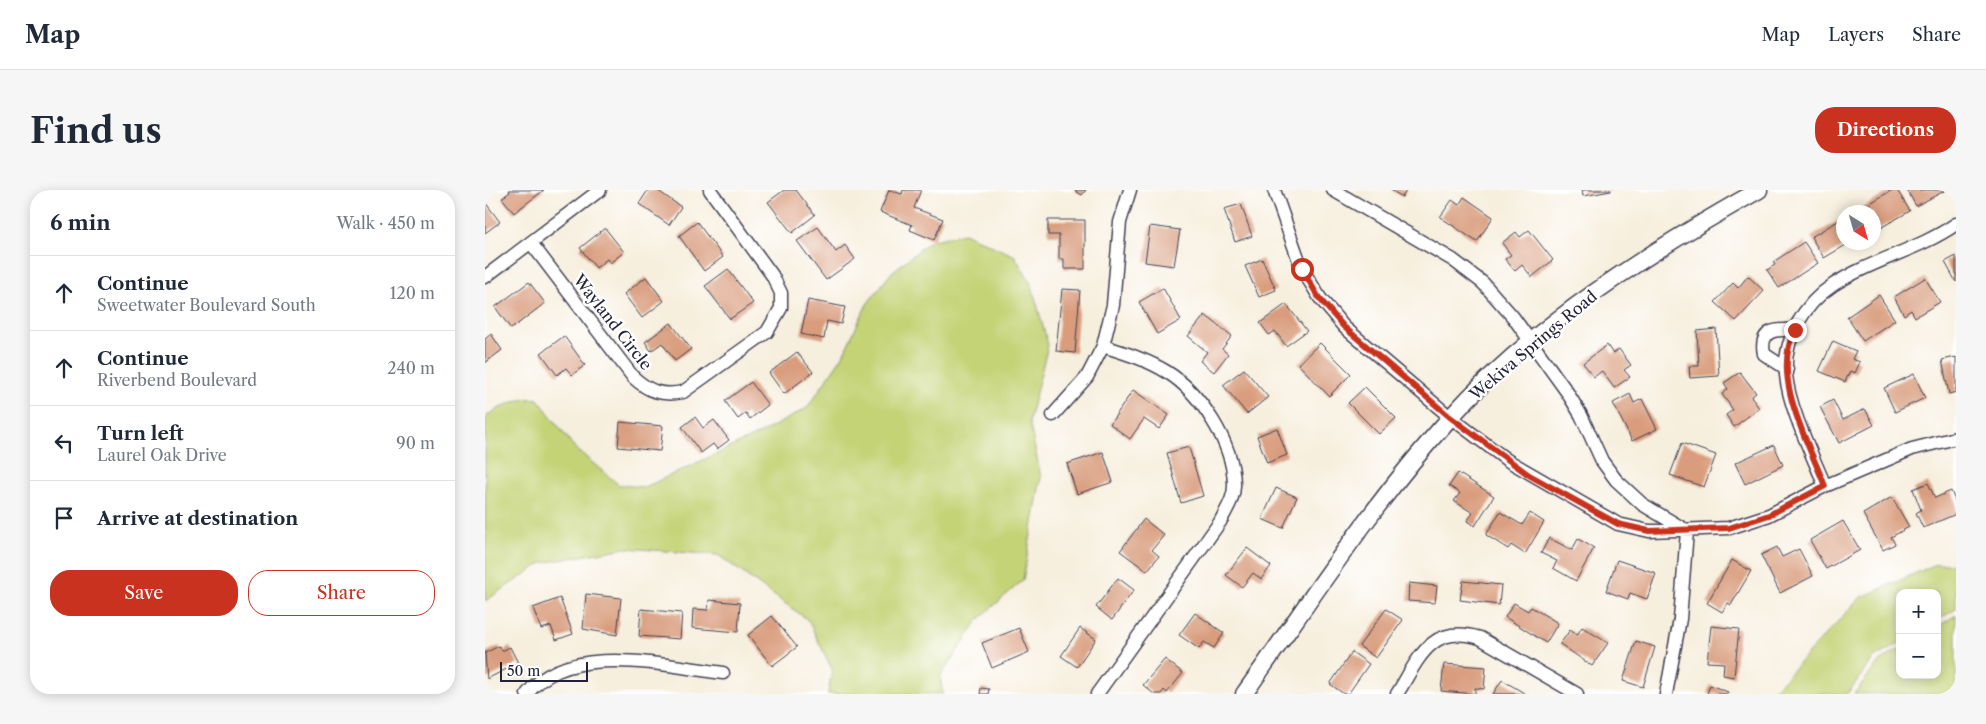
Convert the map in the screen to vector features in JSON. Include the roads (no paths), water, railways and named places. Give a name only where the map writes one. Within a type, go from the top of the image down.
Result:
[{"type":"main road","name":"Wekiva Springs Road","points":[[1244,694],[1398,480],[1450,417],[1531,343],[1615,277],[1702,222],[1759,190]]},
{"type":"street","points":[[485,277],[600,190]]},
{"type":"street","name":"Wayland Circle","points":[[531,242],[633,377],[643,386],[655,392],[669,394],[683,392],[767,332],[777,319],[781,308],[781,293],[773,276],[710,190]]},
{"type":"street","points":[[1053,415],[1087,376],[1103,346],[1113,305],[1120,222],[1129,190]]},
{"type":"street","points":[[1274,190],[1302,269],[1319,298],[1344,327],[1450,417],[1529,475],[1618,524],[1649,531],[1729,528],[1769,515],[1825,486],[1912,449],[1956,438]]},
{"type":"street","points":[[1333,190],[1453,260],[1483,283],[1513,317],[1567,392],[1581,415],[1602,461],[1616,480],[1642,504],[1687,531]]},
{"type":"street","points":[[1825,486],[1791,400],[1787,369],[1791,337],[1806,309],[1833,285],[1956,224]]},
{"type":"street","points":[[1787,369],[1764,354],[1763,340],[1767,333],[1779,329],[1795,330]]},
{"type":"street","points":[[1097,694],[1220,522],[1230,504],[1235,484],[1230,455],[1220,432],[1194,396],[1169,372],[1141,358],[1103,346]]},
{"type":"street","points":[[1666,694],[1680,619],[1687,531]]},
{"type":"street","points":[[1397,694],[1423,652],[1436,640],[1448,634],[1464,634],[1480,638],[1577,694]]},
{"type":"street","points":[[527,694],[535,684],[558,670],[580,662],[610,660],[723,673]]}]
